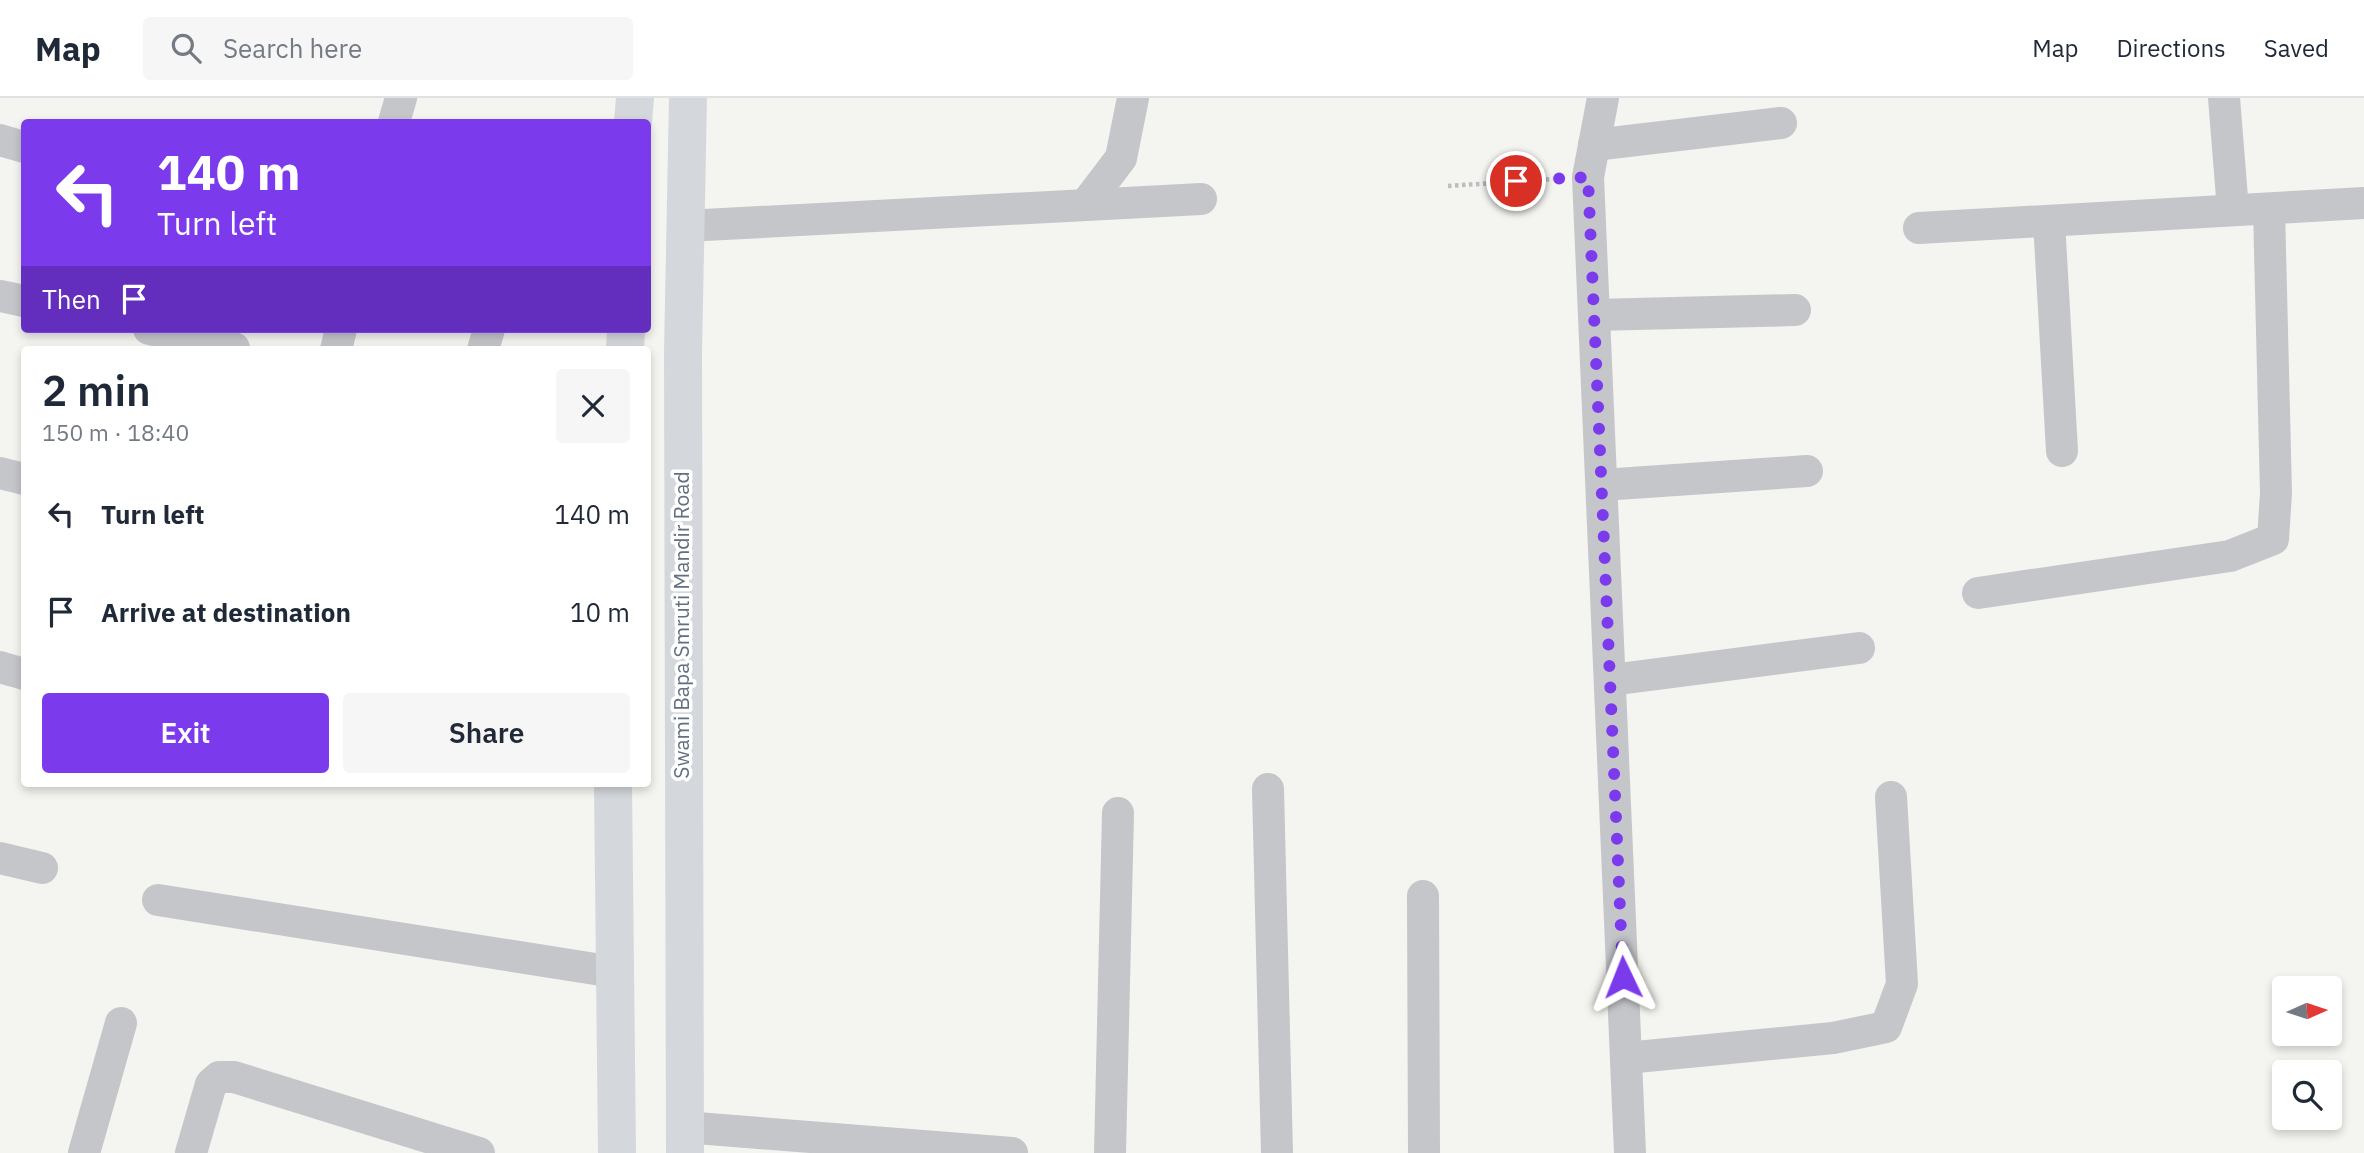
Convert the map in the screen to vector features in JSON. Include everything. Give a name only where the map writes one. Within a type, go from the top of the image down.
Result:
[{"type":"street","points":[[395,119],[401,98]]},
{"type":"street","points":[[634,119],[635,98]]},
{"type":"street","name":"Swami Bapa Smruti Mandir Road","points":[[685,1140],[682,353],[688,98]]},
{"type":"street","points":[[1086,204],[1121,158],[1133,98]]},
{"type":"street","points":[[1603,98],[1588,177],[1630,1153]]},
{"type":"street","points":[[2224,98],[2233,210]]},
{"type":"street","points":[[1594,145],[1781,123]]},
{"type":"street","points":[[0,140],[21,146]]},
{"type":"street","points":[[685,226],[1201,199]]},
{"type":"street","points":[[1919,228],[2364,203]]},
{"type":"street","points":[[1978,593],[2230,556],[2273,539],[2276,493],[2269,208]]},
{"type":"street","points":[[2049,221],[2062,451]]},
{"type":"street","points":[[0,296],[21,300]]},
{"type":"street","points":[[1595,316],[1795,310]]},
{"type":"street","points":[[167,333],[225,346]]},
{"type":"street","points":[[1602,485],[1807,471]]},
{"type":"street","points":[[0,473],[21,478]]},
{"type":"street","points":[[1611,680],[1859,648]]},
{"type":"street","points":[[0,667],[21,673]]},
{"type":"street","points":[[612,787],[617,1153]]},
{"type":"street","points":[[1268,789],[1278,1153]]},
{"type":"street","points":[[1626,1058],[1833,1038],[1886,1027],[1902,984],[1891,797]]},
{"type":"street","points":[[1110,1153],[1118,813]]},
{"type":"street","points":[[0,858],[42,868]]},
{"type":"street","points":[[1423,896],[1424,1153]]},
{"type":"street","points":[[158,900],[614,972]]},
{"type":"street","points":[[85,1153],[121,1023]]},
{"type":"street","points":[[191,1153],[211,1084],[219,1077],[234,1077],[480,1153]]},
{"type":"street","points":[[685,1140],[1013,1153]]},
{"type":"path","points":[[1448,186],[1588,177]]},
{"type":"route","points":[[1516,181],[1588,177],[1623,977]]}]
